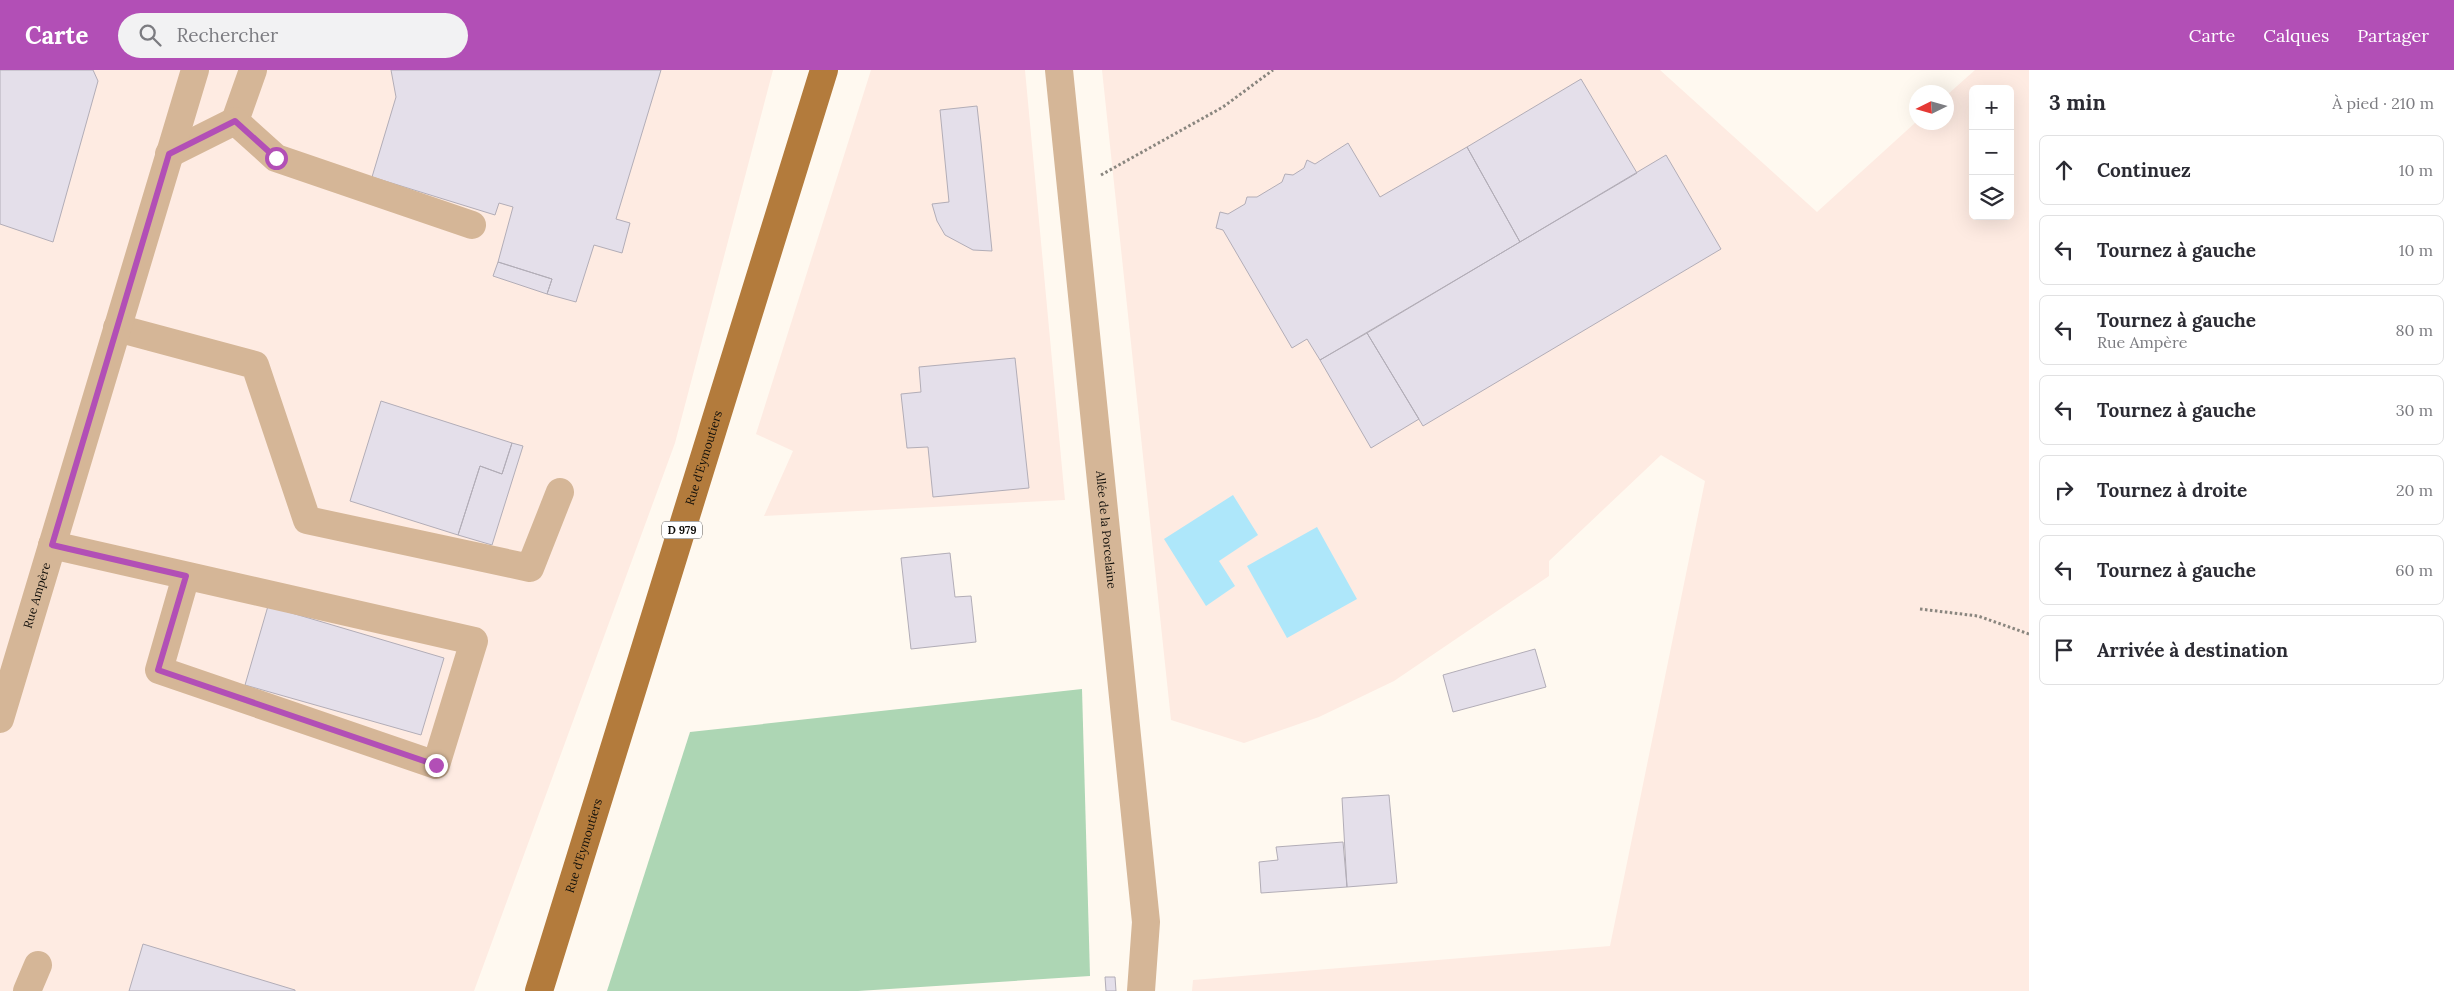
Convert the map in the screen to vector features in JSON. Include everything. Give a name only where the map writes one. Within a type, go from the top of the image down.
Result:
[{"type":"main road","name":"Rue d'Eymoutiers","points":[[539,991],[824,70]]},
{"type":"street","name":"Rue Ampère","points":[[0,719],[195,70]]},
{"type":"street","points":[[169,154],[235,121],[253,70]]},
{"type":"street","name":"Allée de la Porcelaine","points":[[1059,70],[1070,193],[1146,922],[1141,991]]},
{"type":"street","points":[[235,121],[276,158],[472,225]]},
{"type":"street","points":[[117,328],[256,364],[307,520],[530,568],[560,492]]},
{"type":"street","points":[[52,545],[474,641],[436,765],[158,670],[186,576]]},
{"type":"street","points":[[27,991],[38,965]]},
{"type":"path","points":[[1070,193],[1223,107],[1273,70]]},
{"type":"path","points":[[1920,609],[1978,616],[2029,634]]},
{"type":"shaded area","points":[[0,70],[773,70],[675,443],[474,991],[0,991]]},
{"type":"shaded area","points":[[871,70],[1025,70],[1065,500],[764,516],[793,451],[756,434]]},
{"type":"shaded area","points":[[1102,70],[1660,70],[1817,212],[1909,128],[1909,130],[1954,130],[1954,89],[1975,70],[2029,70],[2029,991],[1192,991],[1193,980],[1610,946],[1705,481],[1661,455],[1549,561],[1549,576],[1394,681],[1319,717],[1244,743],[1171,720]]},
{"type":"green space","points":[[1082,689],[1090,976],[858,991],[607,991],[690,732]]},
{"type":"water","points":[[1233,495],[1258,535],[1219,561],[1235,586],[1206,606],[1164,539]]},
{"type":"water","points":[[1317,527],[1357,599],[1287,638],[1247,566]]},
{"type":"building","points":[[0,70],[93,70],[98,81],[53,242],[0,224]]},
{"type":"building","points":[[391,70],[661,70],[616,219],[630,223],[622,253],[594,245],[576,302],[547,294],[552,279],[498,262],[513,207],[499,203],[495,215],[372,177],[396,97]]},
{"type":"building","points":[[1581,79],[1637,173],[1520,242],[1467,147]]},
{"type":"building","points":[[977,106],[992,251],[973,250],[945,235],[937,221],[932,204],[949,202],[940,110]]},
{"type":"building","points":[[1348,143],[1380,197],[1467,147],[1520,242],[1320,360],[1307,339],[1292,348],[1223,230],[1216,228],[1220,212],[1228,214],[1245,204],[1247,197],[1257,197],[1282,182],[1285,174],[1293,175],[1304,168],[1307,160],[1315,164]]},
{"type":"building","points":[[1666,155],[1721,249],[1423,426],[1367,333]]},
{"type":"building","points":[[498,262],[552,279],[547,294],[493,276]]},
{"type":"building","points":[[1367,333],[1419,419],[1371,448],[1320,360]]},
{"type":"building","points":[[1015,358],[1029,488],[933,497],[928,447],[907,448],[901,394],[921,392],[919,367]]},
{"type":"building","points":[[381,401],[512,443],[502,474],[480,466],[458,535],[350,501]]},
{"type":"building","points":[[512,443],[523,446],[492,545],[458,535],[480,466],[502,474]]},
{"type":"building","points":[[950,553],[955,597],[971,596],[976,642],[911,649],[901,558]]},
{"type":"building","points":[[268,606],[444,658],[421,735],[245,685]]},
{"type":"building","points":[[1535,649],[1546,687],[1453,712],[1443,675]]},
{"type":"building","points":[[1389,795],[1397,883],[1347,887],[1342,798]]},
{"type":"building","points":[[1343,842],[1347,887],[1261,893],[1259,862],[1278,860],[1276,847]]},
{"type":"building","points":[[143,944],[295,990],[295,991],[129,991]]},
{"type":"building","points":[[1105,977],[1115,977],[1116,991],[1106,991]]},
{"type":"route","points":[[276,158],[235,121],[169,154],[52,545],[186,576],[158,670],[436,765]]}]
